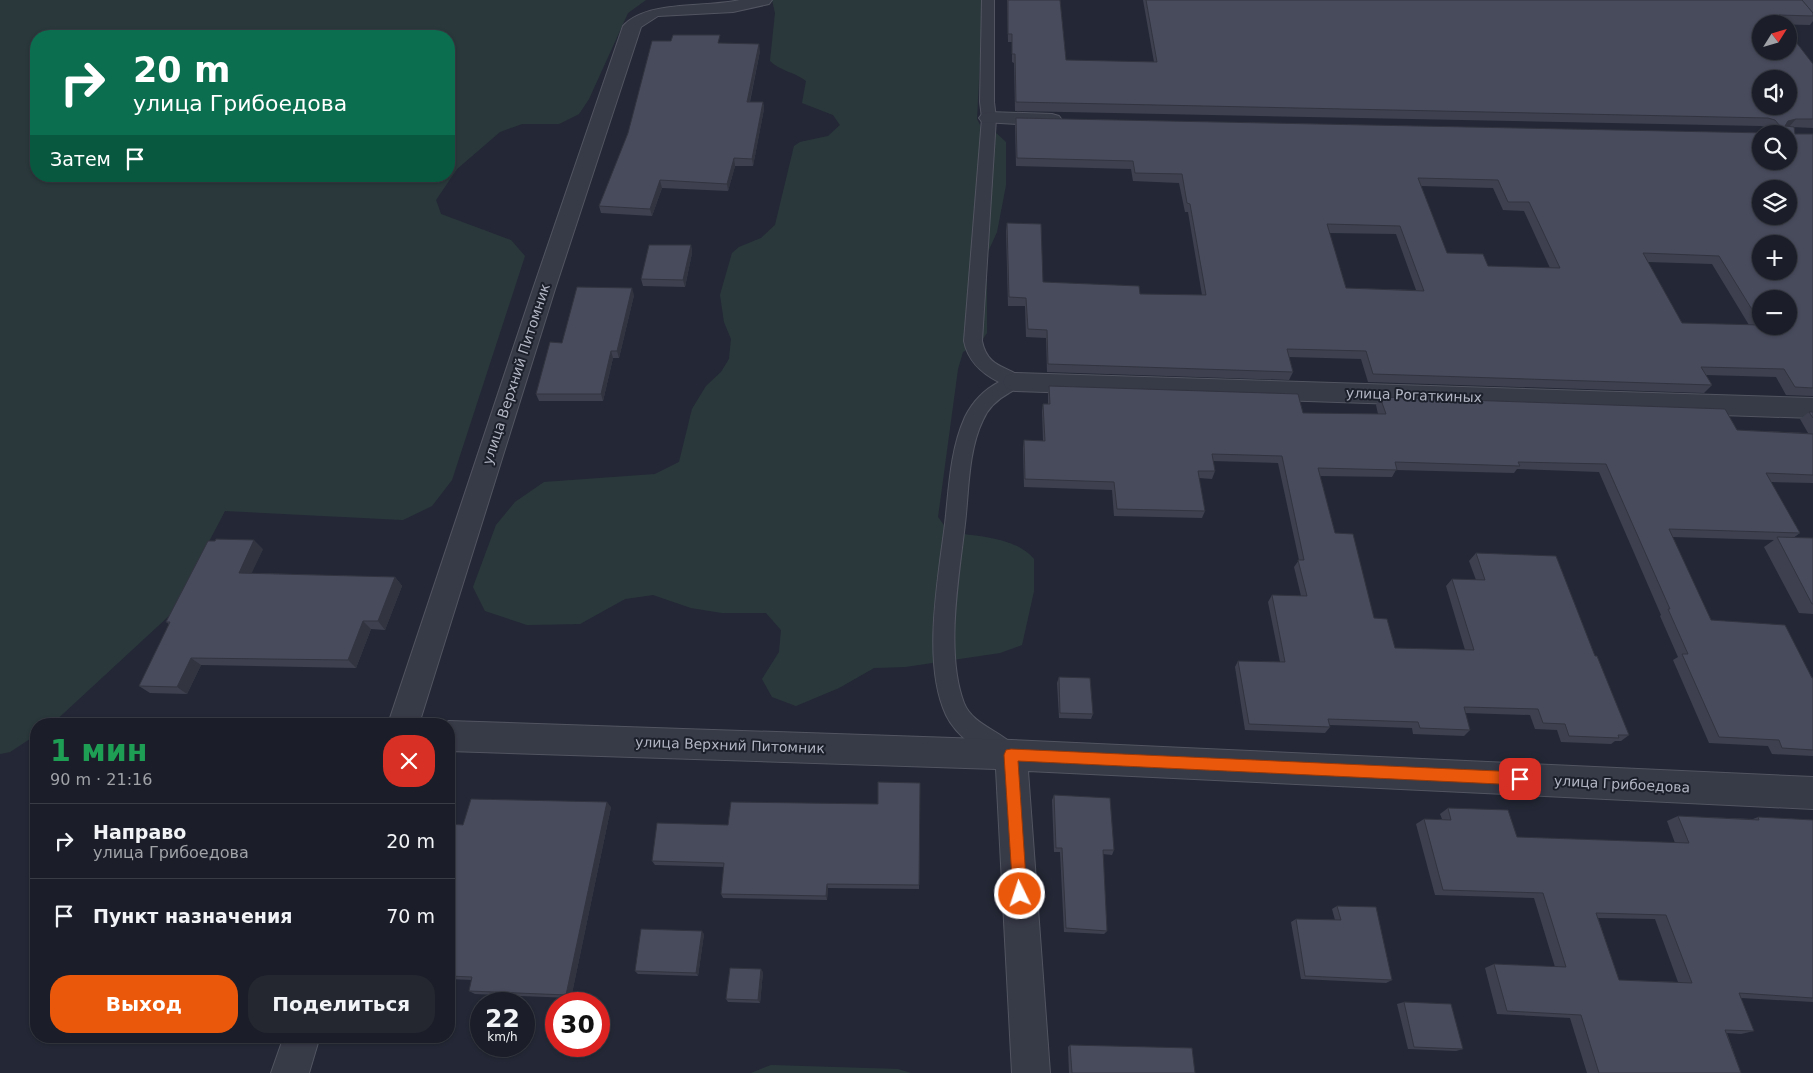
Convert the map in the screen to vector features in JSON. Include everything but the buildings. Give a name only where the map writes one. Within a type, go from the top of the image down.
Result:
[{"type":"street","name":"улица Верхний Питомник","points":[[405,718],[437,615],[632,26],[636,20],[656,11],[733,6],[763,0]]},
{"type":"street","points":[[1804,0],[1813,11]]},
{"type":"street","points":[[989,118],[1068,120]]},
{"type":"street","name":"улица Рогаткиных","points":[[1015,382],[1813,408]]},
{"type":"street","name":"улица Верхний Питомник","points":[[455,736],[1011,755]]},
{"type":"street","points":[[1011,755],[1031,1073]]},
{"type":"street","name":"улица Грибоедова","points":[[1011,755],[1813,793]]},
{"type":"street","points":[[290,1073],[300,1043]]},
{"type":"lane","points":[[988,0],[986,102],[989,118],[972,341],[973,351],[980,361],[993,371],[1015,382]]},
{"type":"lane","points":[[1011,755],[988,742],[968,726],[956,711],[950,693],[944,642],[947,588],[959,484],[966,445],[974,417],[986,400],[998,389],[1015,382]]},
{"type":"shaded area","points":[[0,0],[646,0],[628,13],[589,99],[579,114],[559,124],[522,124],[500,132],[455,172],[455,30],[30,30],[30,182],[448,182],[436,200],[441,214],[511,240],[525,256],[452,480],[432,506],[403,520],[225,511],[171,614],[58,718],[30,718],[30,739],[10,752],[0,754]]},
{"type":"shaded area","points":[[772,0],[983,0],[977,119],[981,127],[995,132],[1006,142],[1006,185],[997,232],[987,254],[987,333],[980,343],[963,352],[958,369],[938,517],[949,532],[1006,542],[1026,551],[1034,559],[1034,591],[1022,645],[1000,653],[905,667],[874,668],[839,688],[796,706],[772,697],[762,679],[779,652],[781,630],[766,613],[722,613],[691,608],[653,595],[625,599],[580,624],[527,625],[485,611],[473,587],[496,525],[515,502],[544,482],[655,474],[679,462],[692,409],[706,386],[721,372],[729,359],[731,339],[724,322],[720,295],[732,253],[739,247],[761,238],[775,225],[794,146],[800,142],[828,136],[840,125],[833,115],[802,103],[806,81],[770,61],[775,13]]},
{"type":"shaded area","points":[[771,1065],[898,1069],[911,1073],[751,1073]]},
{"type":"route","points":[[1020,894],[1011,755],[1520,779]]}]
